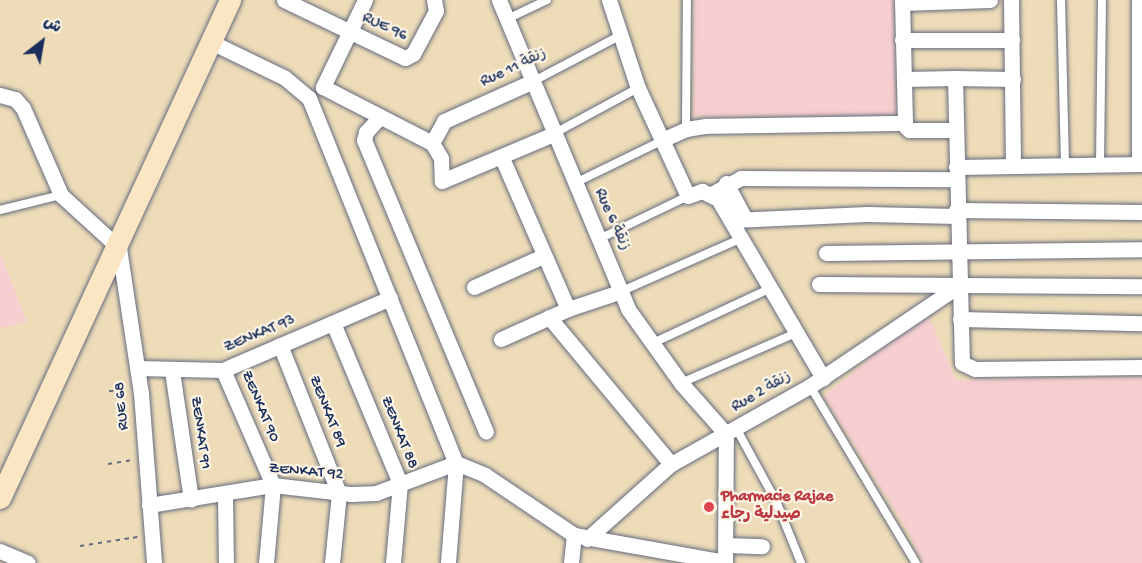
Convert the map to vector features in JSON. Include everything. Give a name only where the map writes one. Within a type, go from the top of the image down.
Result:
[{"type":"street","points":[[0,498],[119,248],[230,0]]},
{"type":"street","name":"RUE 96","points":[[284,0],[350,32],[410,57],[436,11],[434,0]]},
{"type":"street","points":[[364,0],[323,87],[379,118],[432,143],[441,158],[442,181],[502,158],[554,134]]},
{"type":"street","name":"Rue 6 زنقة","points":[[499,0],[531,82],[601,238],[628,309],[681,383],[731,431]]},
{"type":"street","points":[[609,0],[638,88],[664,139],[688,196],[702,191],[713,193],[739,219],[956,213],[1142,212]]},
{"type":"street","points":[[956,130],[909,130],[904,123],[902,1],[990,0]]},
{"type":"street","points":[[1011,0],[1013,166]]},
{"type":"street","points":[[713,193],[726,183],[741,178],[956,173],[1013,166],[1065,164],[1140,164],[1139,0]]},
{"type":"street","points":[[902,40],[1012,40]]},
{"type":"street","points":[[211,42],[285,78],[309,98],[456,463],[448,563]]},
{"type":"street","points":[[955,78],[960,358],[975,369],[1142,367]]},
{"type":"street","points":[[904,79],[1013,79]]},
{"type":"street","name":"Rue 11 زنقة","points":[[432,143],[444,121],[531,82]]},
{"type":"street","points":[[0,95],[15,99],[23,108],[61,195],[119,248]]},
{"type":"street","points":[[379,118],[366,132],[364,140],[486,432]]},
{"type":"street","points":[[664,139],[686,129],[741,124],[904,123]]},
{"type":"street","points":[[502,158],[568,309]]},
{"type":"street","points":[[726,183],[739,219],[742,238],[796,333],[817,382]]},
{"type":"street","name":"RUE 68","points":[[119,248],[138,368],[154,563]]},
{"type":"street","points":[[826,253],[1142,249]]},
{"type":"street","points":[[474,287],[543,256]]},
{"type":"street","points":[[819,284],[1142,286]]},
{"type":"street","name":"Rue 2 زنقة","points":[[580,537],[671,464],[817,382],[960,285]]},
{"type":"street","points":[[501,339],[568,309],[622,291]]},
{"type":"street","name":"ZENKAT 93","points":[[138,368],[172,371],[223,370],[390,298]]},
{"type":"street","points":[[549,317],[671,464]]},
{"type":"street","points":[[960,319],[1142,323]]},
{"type":"street","name":"ZENKAT 88","points":[[333,323],[400,483],[393,563]]},
{"type":"street","name":"ZENKAT 89","points":[[280,345],[339,493],[333,563]]},
{"type":"street","name":"ZENKAT 90","points":[[223,370],[273,485],[266,563]]},
{"type":"street","name":"ZENKAT 91","points":[[172,371],[191,500]]},
{"type":"street","points":[[456,463],[485,475],[580,537],[725,562],[728,545],[731,431]]},
{"type":"street","name":"ZENKAT 92","points":[[149,505],[225,495],[273,485],[339,493],[376,493],[456,463]]},
{"type":"street","points":[[225,495],[226,563]]},
{"type":"street","points":[[571,563],[580,537]]},
{"type":"street","points":[[728,545],[762,546]]},
{"type":"street","points":[[0,551],[28,563]]},
{"type":"lane","points":[[507,19],[547,0]]},
{"type":"lane","points":[[686,129],[687,0]]},
{"type":"lane","points":[[1061,0],[1065,164]]},
{"type":"lane","points":[[1100,164],[1102,0]]},
{"type":"lane","name":"Rue 11 زنقة","points":[[531,82],[621,35]]},
{"type":"lane","points":[[554,134],[638,88]]},
{"type":"lane","points":[[575,183],[664,139]]},
{"type":"lane","points":[[0,210],[61,195]]},
{"type":"lane","points":[[601,238],[688,196]]},
{"type":"lane","points":[[622,291],[742,238]]},
{"type":"lane","points":[[651,344],[771,288]]},
{"type":"lane","points":[[681,383],[796,333]]},
{"type":"lane","points":[[817,382],[916,563]]},
{"type":"lane","points":[[731,431],[776,501],[801,563]]},
{"type":"path","points":[[108,464],[145,458]]},
{"type":"path","points":[[80,546],[151,535]]},
{"type":"shaded area","points":[[694,0],[899,0],[899,116],[694,116]]},
{"type":"shaded area","points":[[0,252],[27,322],[0,328]]},
{"type":"shaded area","points":[[929,316],[956,380],[1142,377],[1142,563],[923,563],[909,533],[824,396],[915,322]]},
{"type":"place","name":"Pharmacie Rajae صيدلية رجاء","points":[[709,507]]}]
